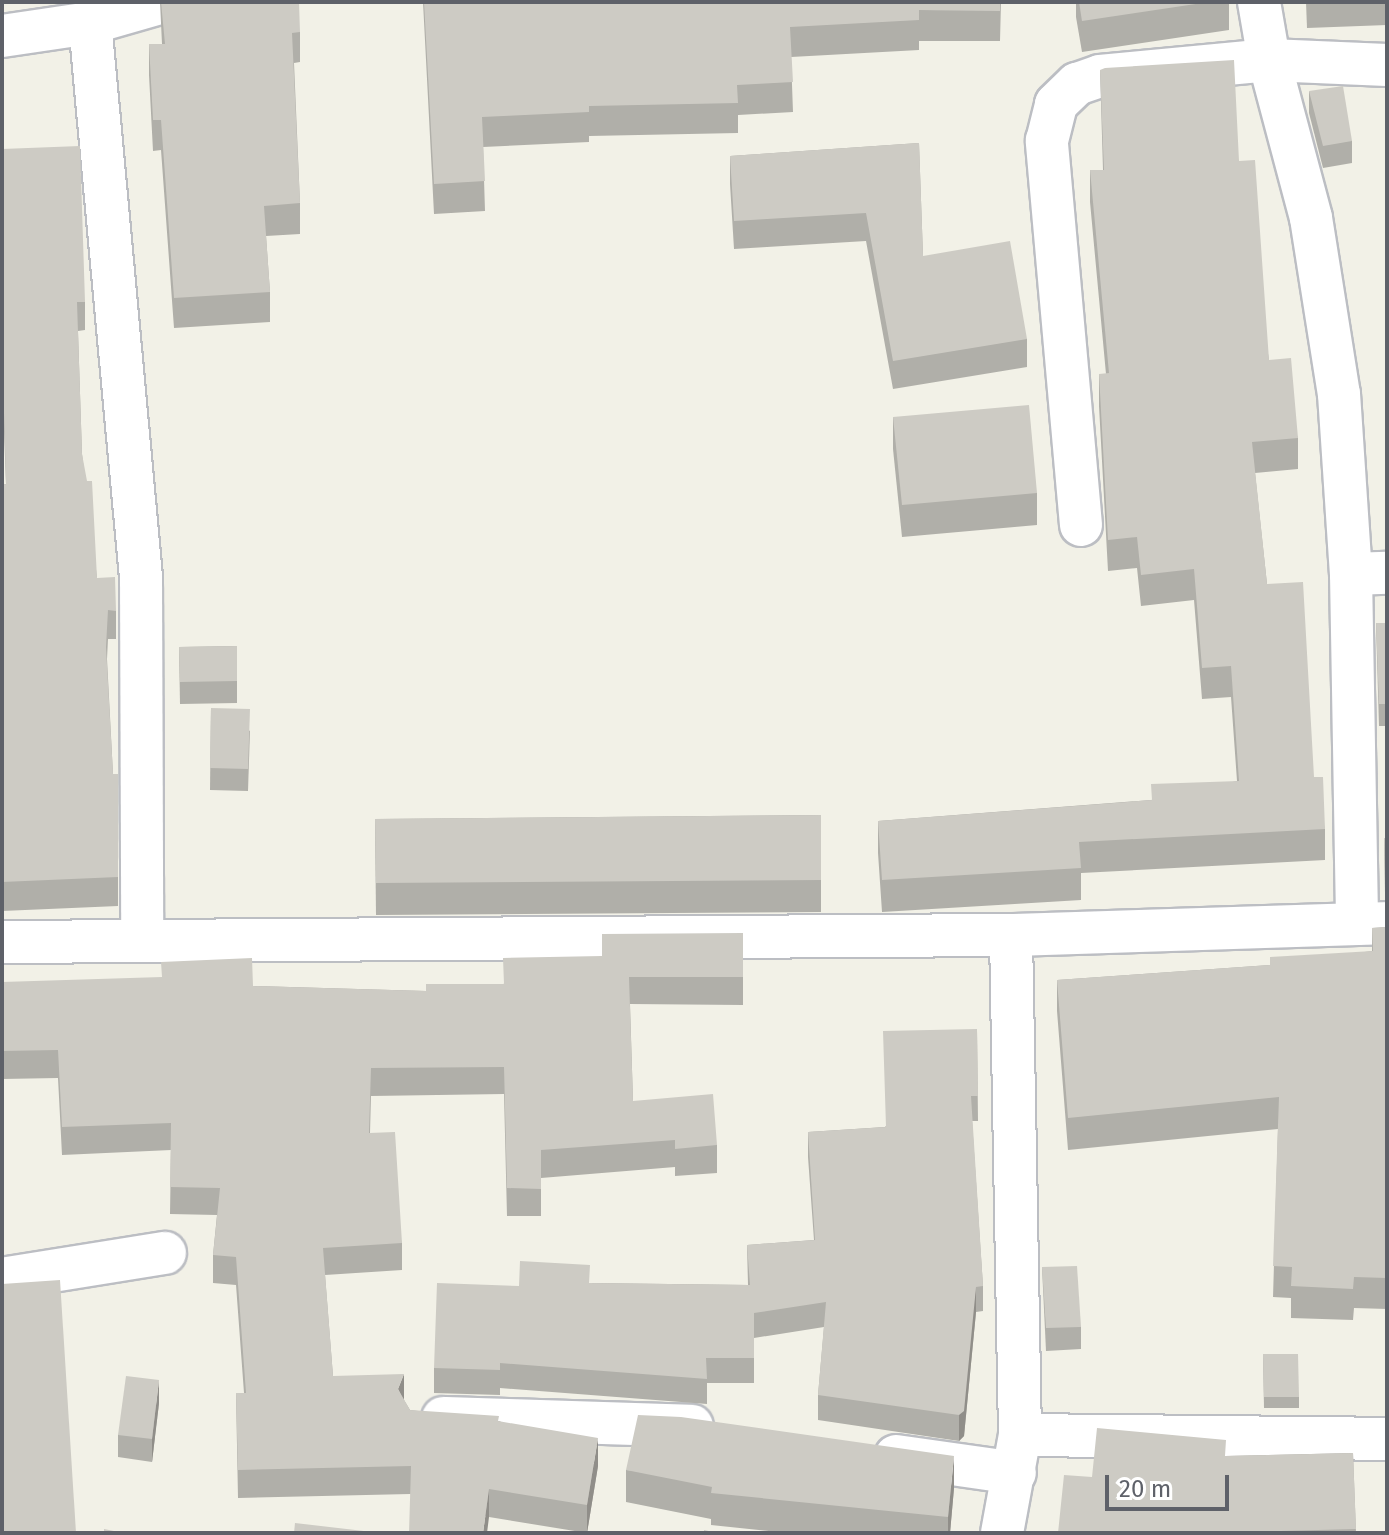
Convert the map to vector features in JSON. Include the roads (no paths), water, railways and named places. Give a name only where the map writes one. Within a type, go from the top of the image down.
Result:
[{"type":"street","points":[[2,36],[90,23],[163,2]]},
{"type":"street","points":[[2,942],[1011,935],[1372,923],[1369,573],[1325,290],[1269,60],[1259,2]]},
{"type":"street","points":[[90,23],[141,577],[142,941]]},
{"type":"street","points":[[1081,525],[1047,141],[1056,104],[1077,84],[1100,76],[1269,60],[1387,65]]},
{"type":"street","points":[[1002,1533],[1017,1454],[1011,935]]},
{"type":"street","points":[[2,1279],[165,1253]]},
{"type":"street","points":[[422,1417],[683,1425],[731,1432]]},
{"type":"street","points":[[857,1450],[1017,1454],[1387,1439]]}]
